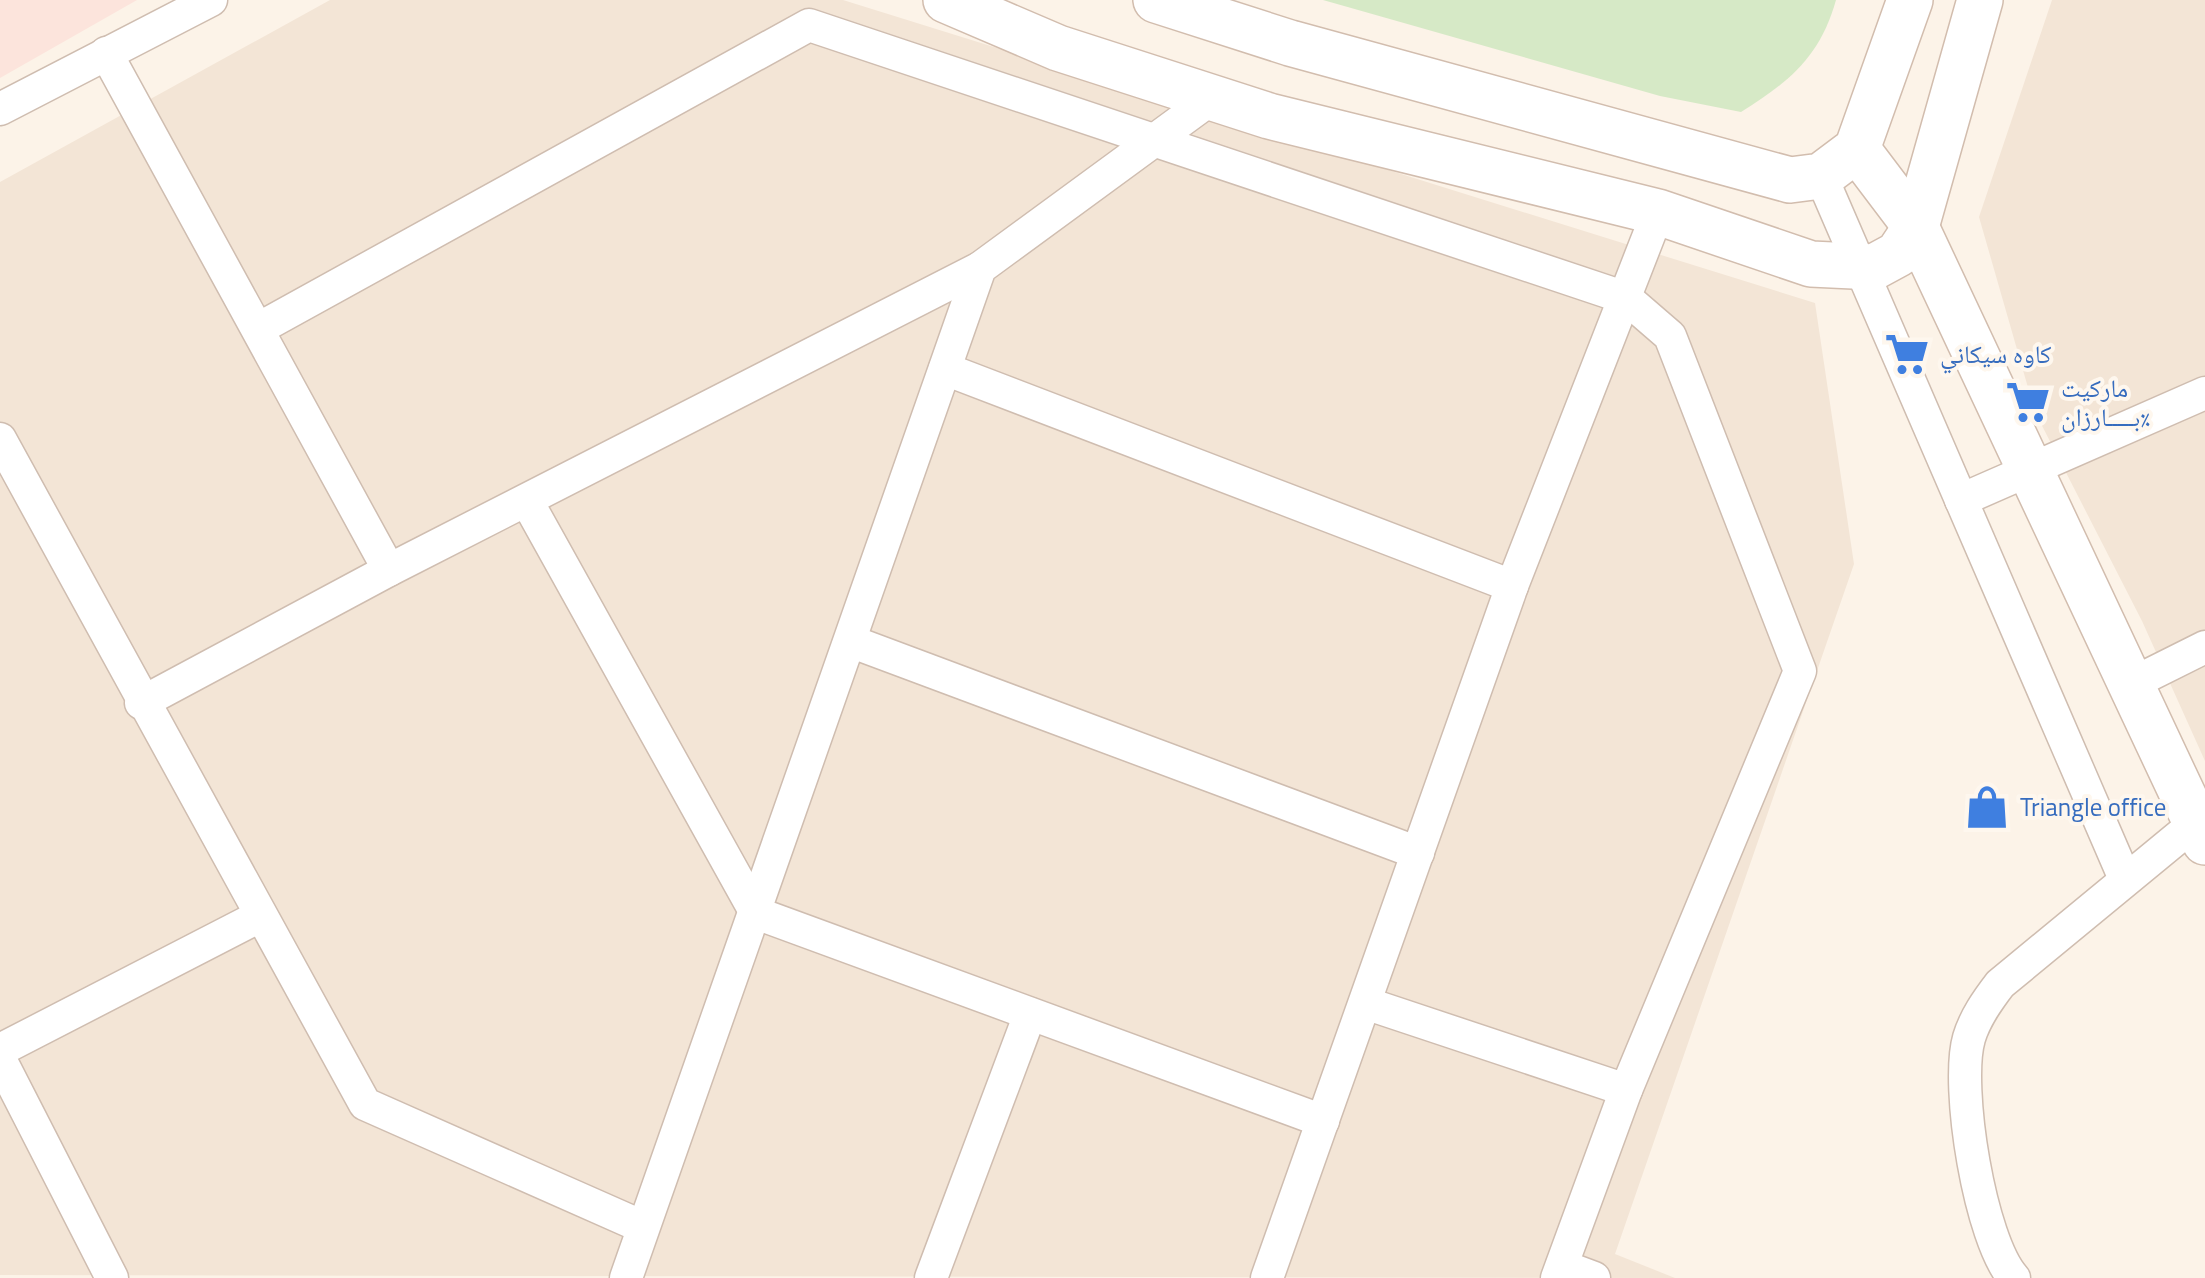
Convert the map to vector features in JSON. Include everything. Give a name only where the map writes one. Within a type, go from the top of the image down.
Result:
[{"type":"main road","points":[[946,0],[1058,48],[1289,121],[1658,212],[1788,257],[1861,269],[1898,254],[1916,226],[1980,0]]},
{"type":"main road","points":[[1156,0],[1290,43],[1790,180],[1821,176],[1857,149],[1910,0]]},
{"type":"main road","points":[[1857,149],[1916,226],[2130,684],[2201,826]]},
{"type":"street","points":[[0,109],[212,0]]},
{"type":"street","points":[[258,329],[809,25],[1161,139],[1626,298],[1670,336],[1800,671],[1626,1090],[1560,1272],[1594,1278]]},
{"type":"street","points":[[106,52],[389,570]]},
{"type":"street","points":[[142,703],[389,570],[528,503],[980,268],[1212,98]]},
{"type":"street","points":[[1821,176],[2125,879]]},
{"type":"street","points":[[1267,1278],[1512,586],[1658,212]]},
{"type":"street","points":[[626,1278],[980,268]]},
{"type":"street","points":[[945,369],[1512,586]]},
{"type":"street","points":[[1961,500],[2205,393]]},
{"type":"street","points":[[4,456],[365,1104],[643,1228]]},
{"type":"street","points":[[528,503],[756,913],[1323,1121]]},
{"type":"street","points":[[850,641],[1418,853]]},
{"type":"street","points":[[2130,684],[2205,647]]},
{"type":"street","points":[[2014,1278],[1990,1241],[1966,1108],[1963,1076],[1968,1039],[1981,1010],[2000,984],[2125,879],[2201,826]]},
{"type":"street","points":[[0,1050],[260,916]]},
{"type":"street","points":[[1364,1003],[1626,1090]]},
{"type":"street","points":[[931,1278],[1030,1014]]},
{"type":"street","points":[[0,1059],[112,1278]]},
{"type":"shaded area","points":[[0,0],[137,0],[0,78]]},
{"type":"shaded area","points":[[330,0],[843,0],[1815,303],[1854,564],[1615,1254],[1675,1278],[0,1275],[0,182]]},
{"type":"shaded area","points":[[2052,0],[2205,0],[2205,761],[2142,621],[2035,412],[1979,217]]},
{"type":"green space","points":[[1323,0],[1836,0],[1812,53],[1774,90],[1741,112],[1660,96]]},
{"type":"place","name":"كاوه سيكاني","points":[[1907,354]]},
{"type":"place","name":"ماركیت بـــــارزان٪","points":[[2028,402]]},
{"type":"place","name":"Triangle office","points":[[1987,807]]}]
